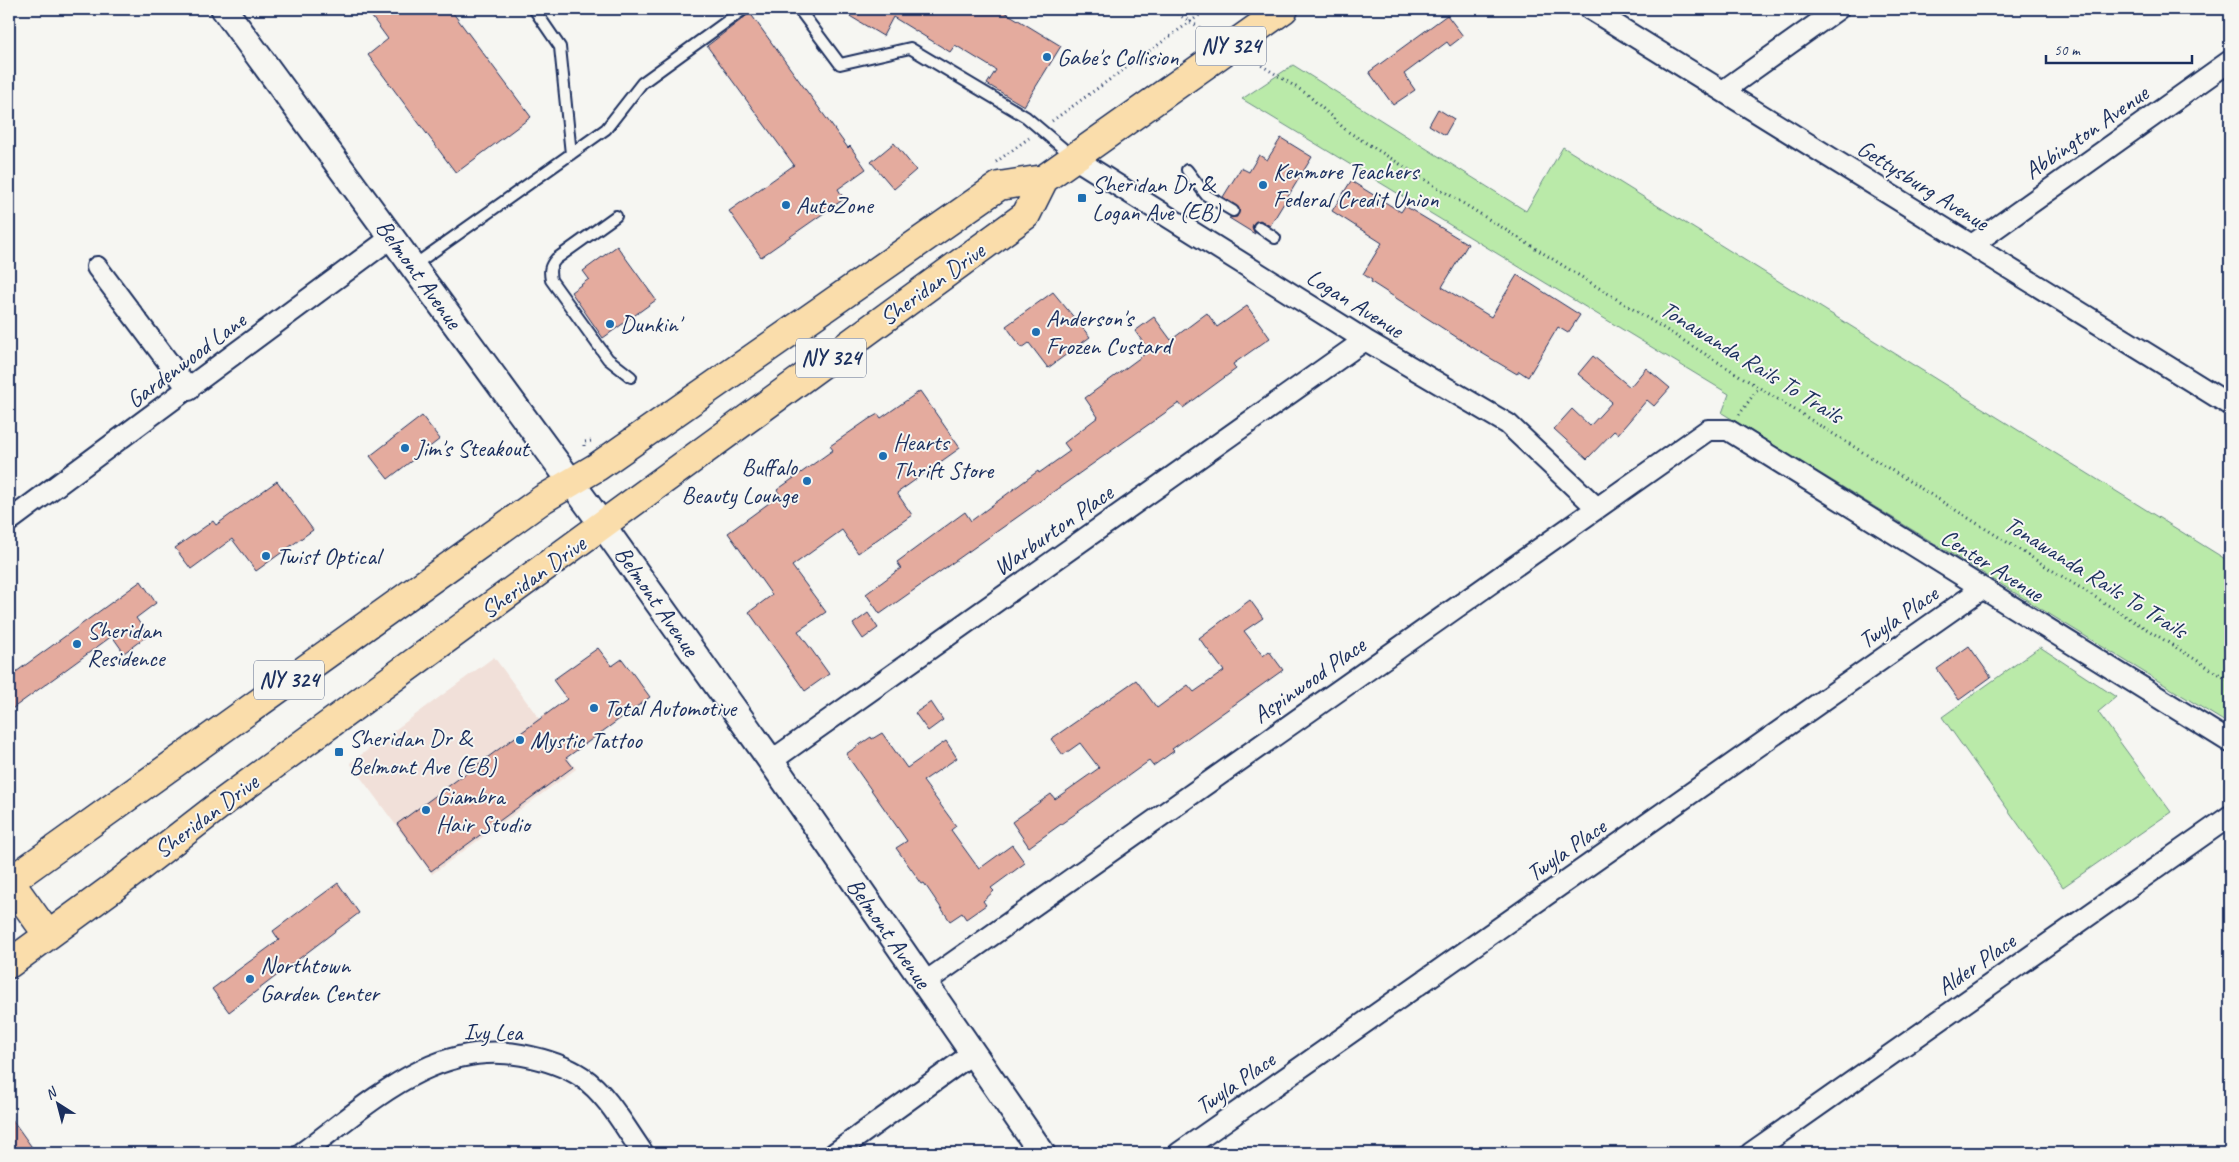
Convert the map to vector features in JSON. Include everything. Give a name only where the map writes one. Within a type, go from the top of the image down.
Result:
[{"type":"main road","name":"Sheridan Drive","points":[[9,882],[543,499],[597,467],[769,349],[999,186],[1044,179],[1284,9]]},
{"type":"main road","name":"Sheridan Drive","points":[[9,964],[226,800],[1026,215],[1044,179]]},
{"type":"main road","points":[[9,882],[48,935]]},
{"type":"street","name":"Belmont Avenue","points":[[224,9],[572,482],[771,761],[1042,1153]]},
{"type":"street","name":"Gettysburg Avenue","points":[[1590,9],[2230,405]]},
{"type":"street","points":[[1723,91],[1838,9]]},
{"type":"street","name":"Abbington Avenue","points":[[1972,245],[2230,61]]},
{"type":"street","name":"Logan Avenue","points":[[1074,158],[1365,340],[1508,424],[1597,508]]},
{"type":"street","name":"Gardenwood Lane","points":[[9,521],[189,390],[392,237]]},
{"type":"street","points":[[97,268],[189,390]]},
{"type":"street","name":"Warburton Place","points":[[771,761],[1365,340]]},
{"type":"street","name":"Aspinwood Place","points":[[924,983],[1708,430],[1728,430]]},
{"type":"street","name":"Center Avenue","points":[[1728,430],[2230,742]]},
{"type":"street","name":"Twyla Place","points":[[1179,1153],[1982,588]]},
{"type":"street","name":"Alder Place","points":[[1752,1153],[2230,816]]},
{"type":"street","name":"Ivy Lea","points":[[302,1153],[406,1077],[430,1064],[457,1056],[484,1052],[512,1053],[534,1057],[562,1066],[582,1078],[600,1094],[644,1153]]},
{"type":"street","points":[[834,1153],[972,1053]]},
{"type":"lane","points":[[534,9],[560,47],[571,154]]},
{"type":"lane","points":[[412,266],[606,129],[642,83],[744,9]]},
{"type":"lane","points":[[799,9],[840,64],[910,48],[1026,117],[1074,158]]},
{"type":"lane","points":[[1187,170],[1206,195],[1233,211]]},
{"type":"lane","points":[[616,216],[556,259],[551,265],[549,272],[551,280],[608,359],[631,377]]},
{"type":"lane","points":[[1259,227],[1275,238]]},
{"type":"path","points":[[1169,9],[1198,27]]},
{"type":"path","name":"Tonawanda Rails To Trails","points":[[1262,66],[1307,94],[1347,131],[2230,681]]},
{"type":"path","points":[[1728,430],[1759,387]]},
{"type":"shaded area","points":[[494,657],[576,769],[432,874],[350,763]]},
{"type":"green space","points":[[1293,65],[1526,211],[1563,147],[2230,562],[2230,725],[1722,413],[1729,394],[1242,99]]},
{"type":"green space","points":[[2040,647],[2116,697],[2098,712],[2171,812],[2063,887],[1942,717]]},
{"type":"building","points":[[366,9],[450,9],[531,117],[456,173],[368,55],[388,39]]},
{"type":"building","points":[[838,9],[1000,9],[1061,46],[1024,106],[987,84],[996,70],[955,45],[950,52],[893,17],[883,36]]},
{"type":"building","points":[[750,13],[848,148],[850,146],[866,169],[838,189],[844,199],[761,257],[729,211],[794,165],[707,46]]},
{"type":"building","points":[[1447,15],[1463,36],[1450,46],[1447,42],[1404,74],[1415,90],[1393,105],[1369,72]]},
{"type":"building","points":[[1438,109],[1454,119],[1445,135],[1429,125]]},
{"type":"building","name":"Kenmore Teachers Federal Credit Union","points":[[1281,138],[1312,157],[1270,226],[1260,220],[1254,223],[1252,227],[1255,234],[1229,218],[1237,217],[1239,208],[1223,197],[1241,168],[1249,172],[1259,155],[1267,160]]},
{"type":"building","points":[[894,143],[916,170],[894,189],[871,162]]},
{"type":"building","points":[[1351,181],[1401,212],[1405,206],[1468,244],[1442,287],[1491,317],[1517,275],[1580,315],[1568,333],[1558,327],[1528,377],[1519,371],[1517,374],[1371,282],[1372,280],[1363,274],[1382,243],[1332,211]]},
{"type":"building","points":[[617,246],[656,300],[603,338],[571,292],[589,279],[583,271]]},
{"type":"building","name":"Anderson's Frozen Custard","points":[[1053,292],[1090,337],[1048,368],[1029,343],[1022,348],[1006,326]]},
{"type":"building","points":[[1247,306],[1270,338],[1233,364],[1236,369],[1183,408],[1179,403],[880,614],[866,594],[901,568],[897,562],[965,512],[971,521],[1038,471],[1039,473],[1070,451],[1064,443],[1098,417],[1085,398],[1149,351],[1135,331],[1154,317],[1171,340],[1207,313],[1217,327]]},
{"type":"building","points":[[1593,356],[1630,387],[1646,368],[1670,388],[1654,406],[1647,400],[1618,434],[1614,431],[1587,459],[1554,429],[1572,409],[1590,426],[1612,402],[1578,374]]},
{"type":"building","points":[[920,391],[960,448],[897,493],[912,515],[858,553],[842,530],[792,566],[826,612],[798,631],[829,674],[805,691],[749,612],[772,595],[728,533],[780,495],[777,490],[833,450],[830,446],[878,414],[881,418]]},
{"type":"building","name":"Jim's Steakout","points":[[422,416],[440,439],[388,479],[370,456]]},
{"type":"building","points":[[277,481],[313,530],[256,571],[232,539],[191,569],[175,548],[213,521],[216,525]]},
{"type":"building","name":"Sheridan Residence","points":[[141,581],[156,603],[136,618],[148,635],[124,653],[112,636],[9,711],[9,677]]},
{"type":"building","points":[[1250,600],[1263,618],[1244,631],[1263,656],[1269,651],[1283,670],[1172,749],[1174,751],[1153,766],[1149,761],[1029,847],[1012,822],[1051,794],[1055,799],[1099,768],[1080,743],[1063,755],[1051,739],[1136,680],[1157,708],[1188,685],[1194,692],[1224,671],[1199,638]]},
{"type":"building","points":[[868,613],[878,628],[863,639],[853,624]]},
{"type":"building","points":[[1969,646],[1991,677],[1959,700],[1937,669]]},
{"type":"building","points":[[598,648],[612,666],[622,659],[650,697],[566,758],[573,767],[431,871],[397,824],[567,699],[553,680]]},
{"type":"building","points":[[931,702],[943,720],[928,731],[915,713]]},
{"type":"building","points":[[882,733],[907,768],[946,741],[957,758],[923,781],[956,826],[951,830],[979,869],[1012,845],[1025,863],[991,888],[994,891],[983,901],[986,905],[966,919],[962,913],[950,921],[924,883],[922,884],[896,848],[907,841],[846,754],[871,737],[872,739]]},
{"type":"building","points":[[338,883],[359,913],[229,1012],[212,989],[279,940],[273,931]]},
{"type":"building","points":[[9,1115],[36,1153],[9,1153]]},
{"type":"place","name":"Gabe's Collision","points":[[1047,57]]},
{"type":"place","name":"Kenmore Teachers Federal Credit Union","points":[[1263,185]]},
{"type":"place","name":"Sheridan Dr & Logan Ave (EB)","points":[[1082,198]]},
{"type":"place","name":"AutoZone","points":[[786,205]]},
{"type":"place","name":"Dunkin'","points":[[610,324]]},
{"type":"place","name":"Anderson's Frozen Custard","points":[[1036,332]]},
{"type":"place","name":"Jim's Steakout","points":[[405,448]]},
{"type":"place","name":"Hearts Thrift Store","points":[[883,456]]},
{"type":"place","name":"Buffalo Beauty Lounge","points":[[807,481]]},
{"type":"place","name":"Twist Optical","points":[[266,556]]},
{"type":"place","name":"Sheridan Residence","points":[[77,644]]},
{"type":"place","name":"Total Automotive","points":[[594,708]]},
{"type":"place","name":"Mystic Tattoo","points":[[520,740]]},
{"type":"place","name":"Sheridan Dr & Belmont Ave (EB)","points":[[339,752]]},
{"type":"place","name":"Giambra Hair Studio","points":[[426,810]]},
{"type":"place","name":"Northtown Garden Center","points":[[250,979]]}]
